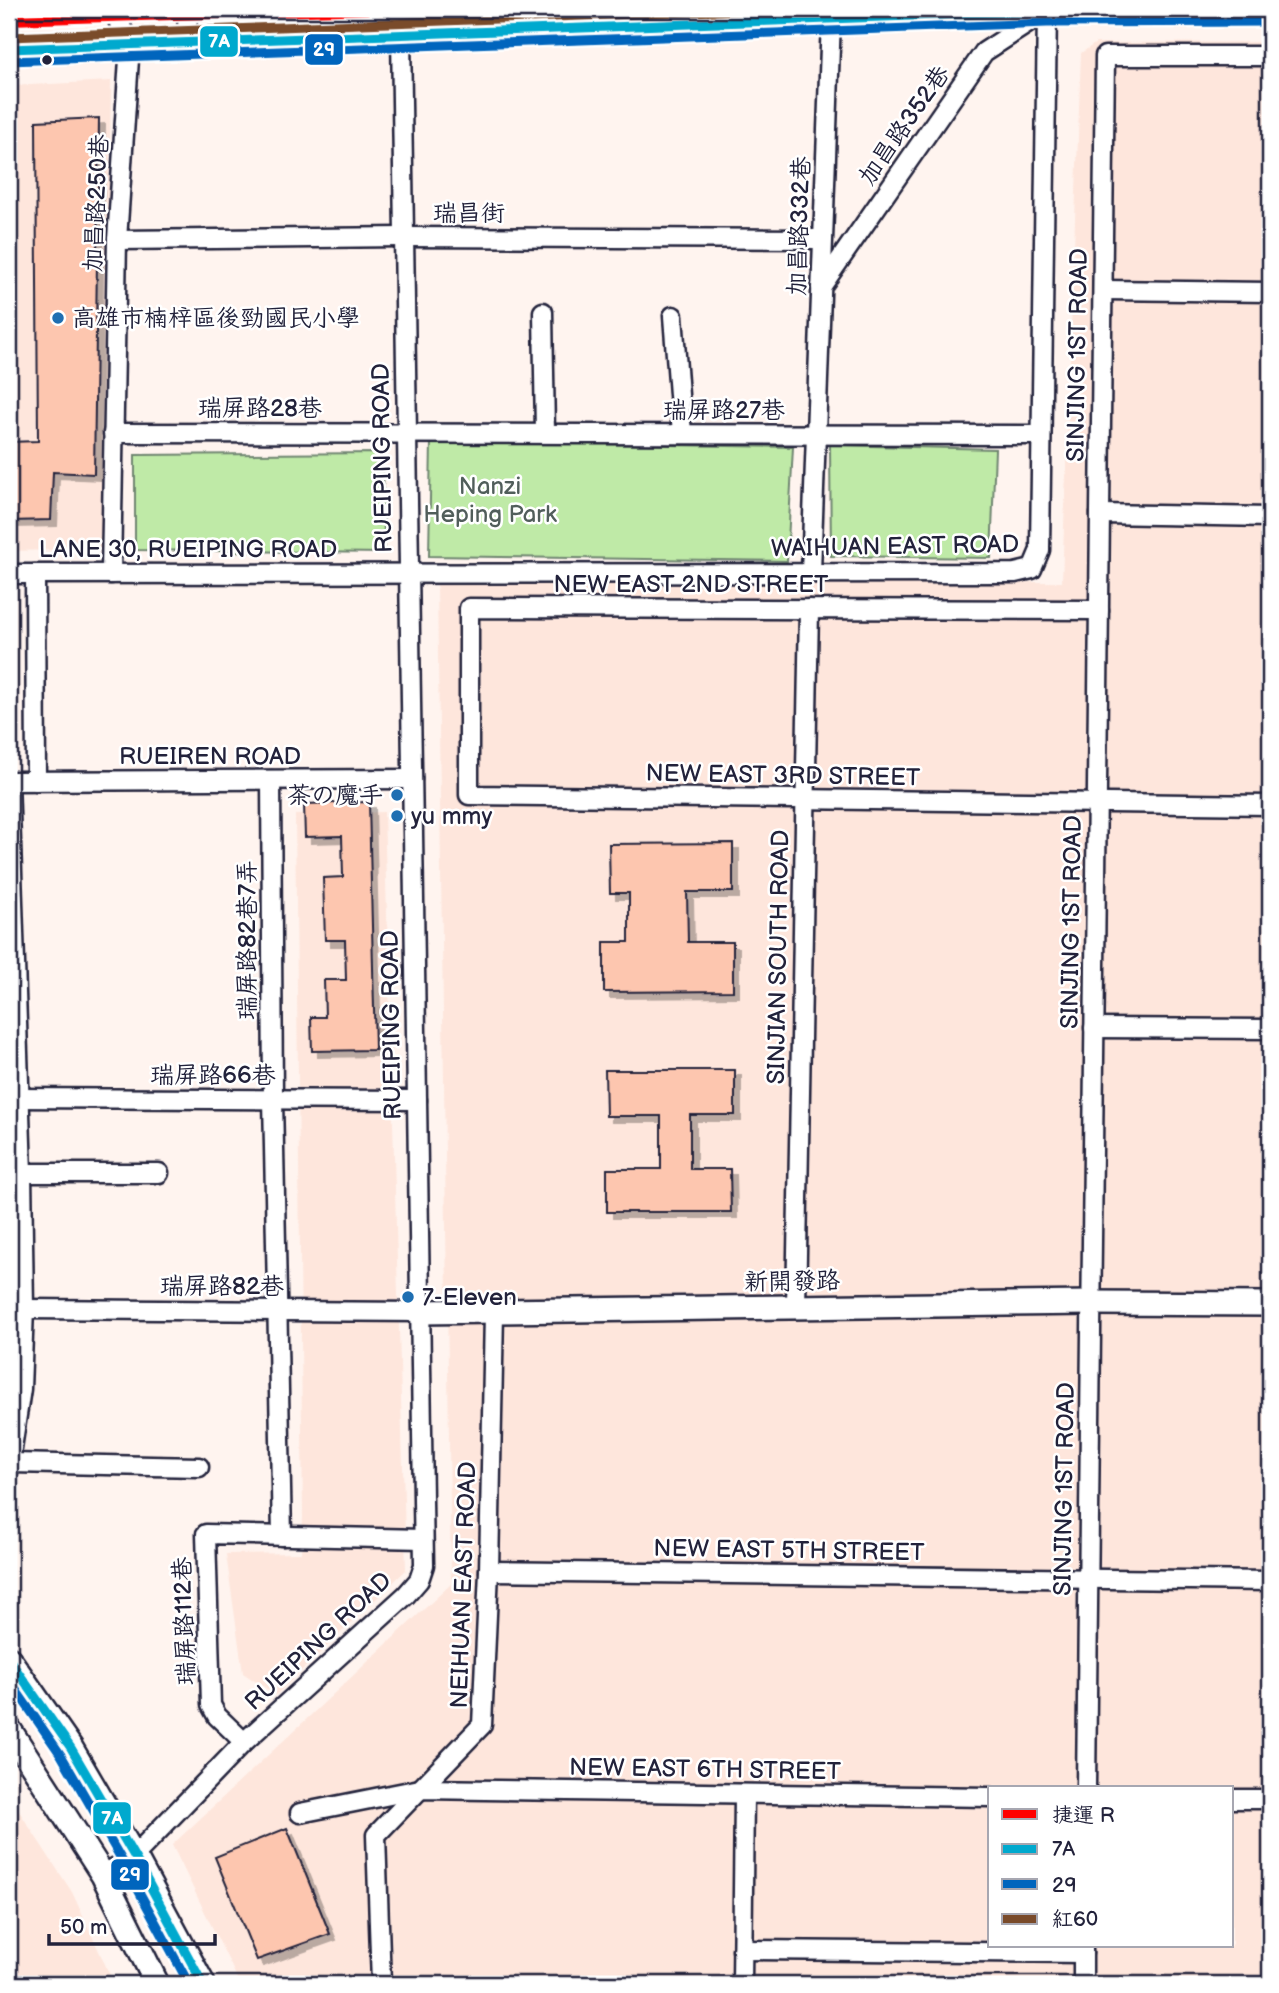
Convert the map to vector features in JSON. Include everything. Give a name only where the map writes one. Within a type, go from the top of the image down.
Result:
[{"type":"street","points":[[112,9],[130,44]]},
{"type":"street","points":[[187,9],[188,43]]},
{"type":"street","points":[[401,35],[402,9]]},
{"type":"street","points":[[9,49],[1047,10],[1270,10]]},
{"type":"street","name":"加昌路352巷","points":[[821,287],[984,52],[1047,10]]},
{"type":"street","name":"WAIHUAN EAST ROAD","points":[[409,573],[1015,573],[1032,569],[1040,550],[1047,10]]},
{"type":"street","name":"加昌路332巷","points":[[815,435],[831,19]]},
{"type":"street","name":"RUEIPING ROAD","points":[[103,1875],[134,1856],[244,1742],[419,1580],[424,1566],[401,35]]},
{"type":"street","name":"加昌路250巷","points":[[111,574],[117,240],[130,44]]},
{"type":"street","name":"SINJING 1ST ROAD","points":[[1086,1786],[1105,56],[1270,55]]},
{"type":"street","name":"瑞昌街","points":[[117,240],[402,237],[822,239]]},
{"type":"street","points":[[1103,290],[1270,292]]},
{"type":"street","points":[[543,312],[545,433]]},
{"type":"street","points":[[673,316],[682,434]]},
{"type":"street","name":"瑞屏路27巷","points":[[406,432],[1041,435]]},
{"type":"street","name":"瑞屏路28巷","points":[[113,433],[406,432]]},
{"type":"street","points":[[811,572],[815,435]]},
{"type":"street","points":[[1100,514],[1270,517]]},
{"type":"street","name":"LANE 30, RUEIPING ROAD","points":[[9,574],[409,573]]},
{"type":"street","points":[[35,574],[36,781]]},
{"type":"street","name":"NEW EAST 2ND STREET","points":[[469,795],[469,608],[1099,610]]},
{"type":"street","name":"SINJIAN SOUTH ROAD","points":[[796,1307],[809,609]]},
{"type":"street","name":"RUEIREN ROAD","points":[[9,781],[412,779]]},
{"type":"street","name":"瑞屏路82巷7弄","points":[[271,780],[273,1100],[278,1311]]},
{"type":"street","points":[[9,781],[14,1098],[22,1172],[24,1310],[21,1389],[10,1466],[199,1467]]},
{"type":"street","name":"NEW EAST 3RD STREET","points":[[469,795],[1270,806]]},
{"type":"street","points":[[1094,1027],[1270,1029]]},
{"type":"street","name":"瑞屏路66巷","points":[[14,1098],[417,1100]]},
{"type":"street","points":[[22,1172],[159,1173]]},
{"type":"street","name":"新開發路","points":[[420,1312],[1091,1303],[1270,1304]]},
{"type":"street","name":"瑞屏路82巷","points":[[24,1310],[420,1312]]},
{"type":"street","points":[[278,1311],[282,1536]]},
{"type":"street","name":"NEIHUAN EAST ROAD","points":[[382,1984],[376,1835],[482,1725],[489,1571],[494,1312]]},
{"type":"street","name":"瑞屏路112巷","points":[[244,1742],[217,1716],[211,1706],[206,1534],[423,1539]]},
{"type":"street","name":"NEW EAST 5TH STREET","points":[[489,1571],[1270,1581]]},
{"type":"street","points":[[9,1659],[71,1748],[134,1856],[202,1984]]},
{"type":"street","points":[[9,1729],[103,1875],[157,1984]]},
{"type":"street","name":"NEW EAST 6TH STREET","points":[[300,1813],[420,1789],[988,1797]]},
{"type":"street","points":[[742,1984],[744,1795]]},
{"type":"street","points":[[1234,1799],[1270,1799]]},
{"type":"street","points":[[742,1950],[1083,1949],[1083,1984]]},
{"type":"shaded area","points":[[1270,42],[1270,1984],[240,1984],[172,1845],[451,1584],[437,585],[1062,582],[1081,53],[1096,43]]},
{"type":"shaded area","name":"高雄市楠梓區後勁國民小學","points":[[111,81],[103,549],[9,551],[9,86]]},
{"type":"shaded area","points":[[384,812],[406,1570],[276,1695],[243,1673],[226,1554],[301,1553],[303,1517],[295,815]]},
{"type":"shaded area","points":[[9,1796],[72,1892],[114,1984],[9,1984]]},
{"type":"green space","name":"Nanzi Heping Park","points":[[431,441],[793,447],[787,561],[429,556]]},
{"type":"green space","points":[[830,445],[995,449],[991,558],[831,556]]},
{"type":"green space","name":"Nanzi Heping Park","points":[[383,453],[384,553],[135,550],[135,455]]},
{"type":"building","points":[[99,118],[94,474],[53,472],[51,520],[9,521],[9,442],[38,441],[36,121]]},
{"type":"building","points":[[369,802],[375,1050],[312,1051],[311,1017],[325,1017],[324,980],[346,980],[345,940],[325,940],[323,878],[343,877],[342,836],[305,837],[304,804]]},
{"type":"building","points":[[733,843],[733,892],[687,892],[688,942],[733,942],[733,991],[604,992],[604,942],[629,942],[629,893],[610,893],[609,844]]},
{"type":"building","points":[[605,1070],[735,1070],[735,1115],[690,1115],[690,1169],[730,1169],[731,1212],[607,1212],[607,1169],[661,1169],[661,1116],[606,1116]]},
{"type":"building","points":[[287,1828],[330,1934],[257,1960],[215,1857]]},
{"type":"metro line","name":"R","points":[[9,20],[374,9]]},
{"type":"transit line","name":"紅60","points":[[9,37],[774,9]]},
{"type":"transit line","name":"7A","points":[[9,49],[1047,11],[1270,10]]},
{"type":"transit line","name":"29","points":[[9,61],[1047,23],[1270,22]]},
{"type":"transit line","name":"7A","points":[[9,1659],[71,1748],[134,1856],[203,1984]]},
{"type":"transit line","name":"29","points":[[9,1680],[61,1755],[189,1984]]},
{"type":"place","name":"高雄市楠梓區後勁國民小學","points":[[58,318]]},
{"type":"place","name":"茶の魔手","points":[[397,795]]},
{"type":"place","name":"yu mmy","points":[[397,816]]},
{"type":"place","name":"7-Eleven","points":[[408,1297]]}]
